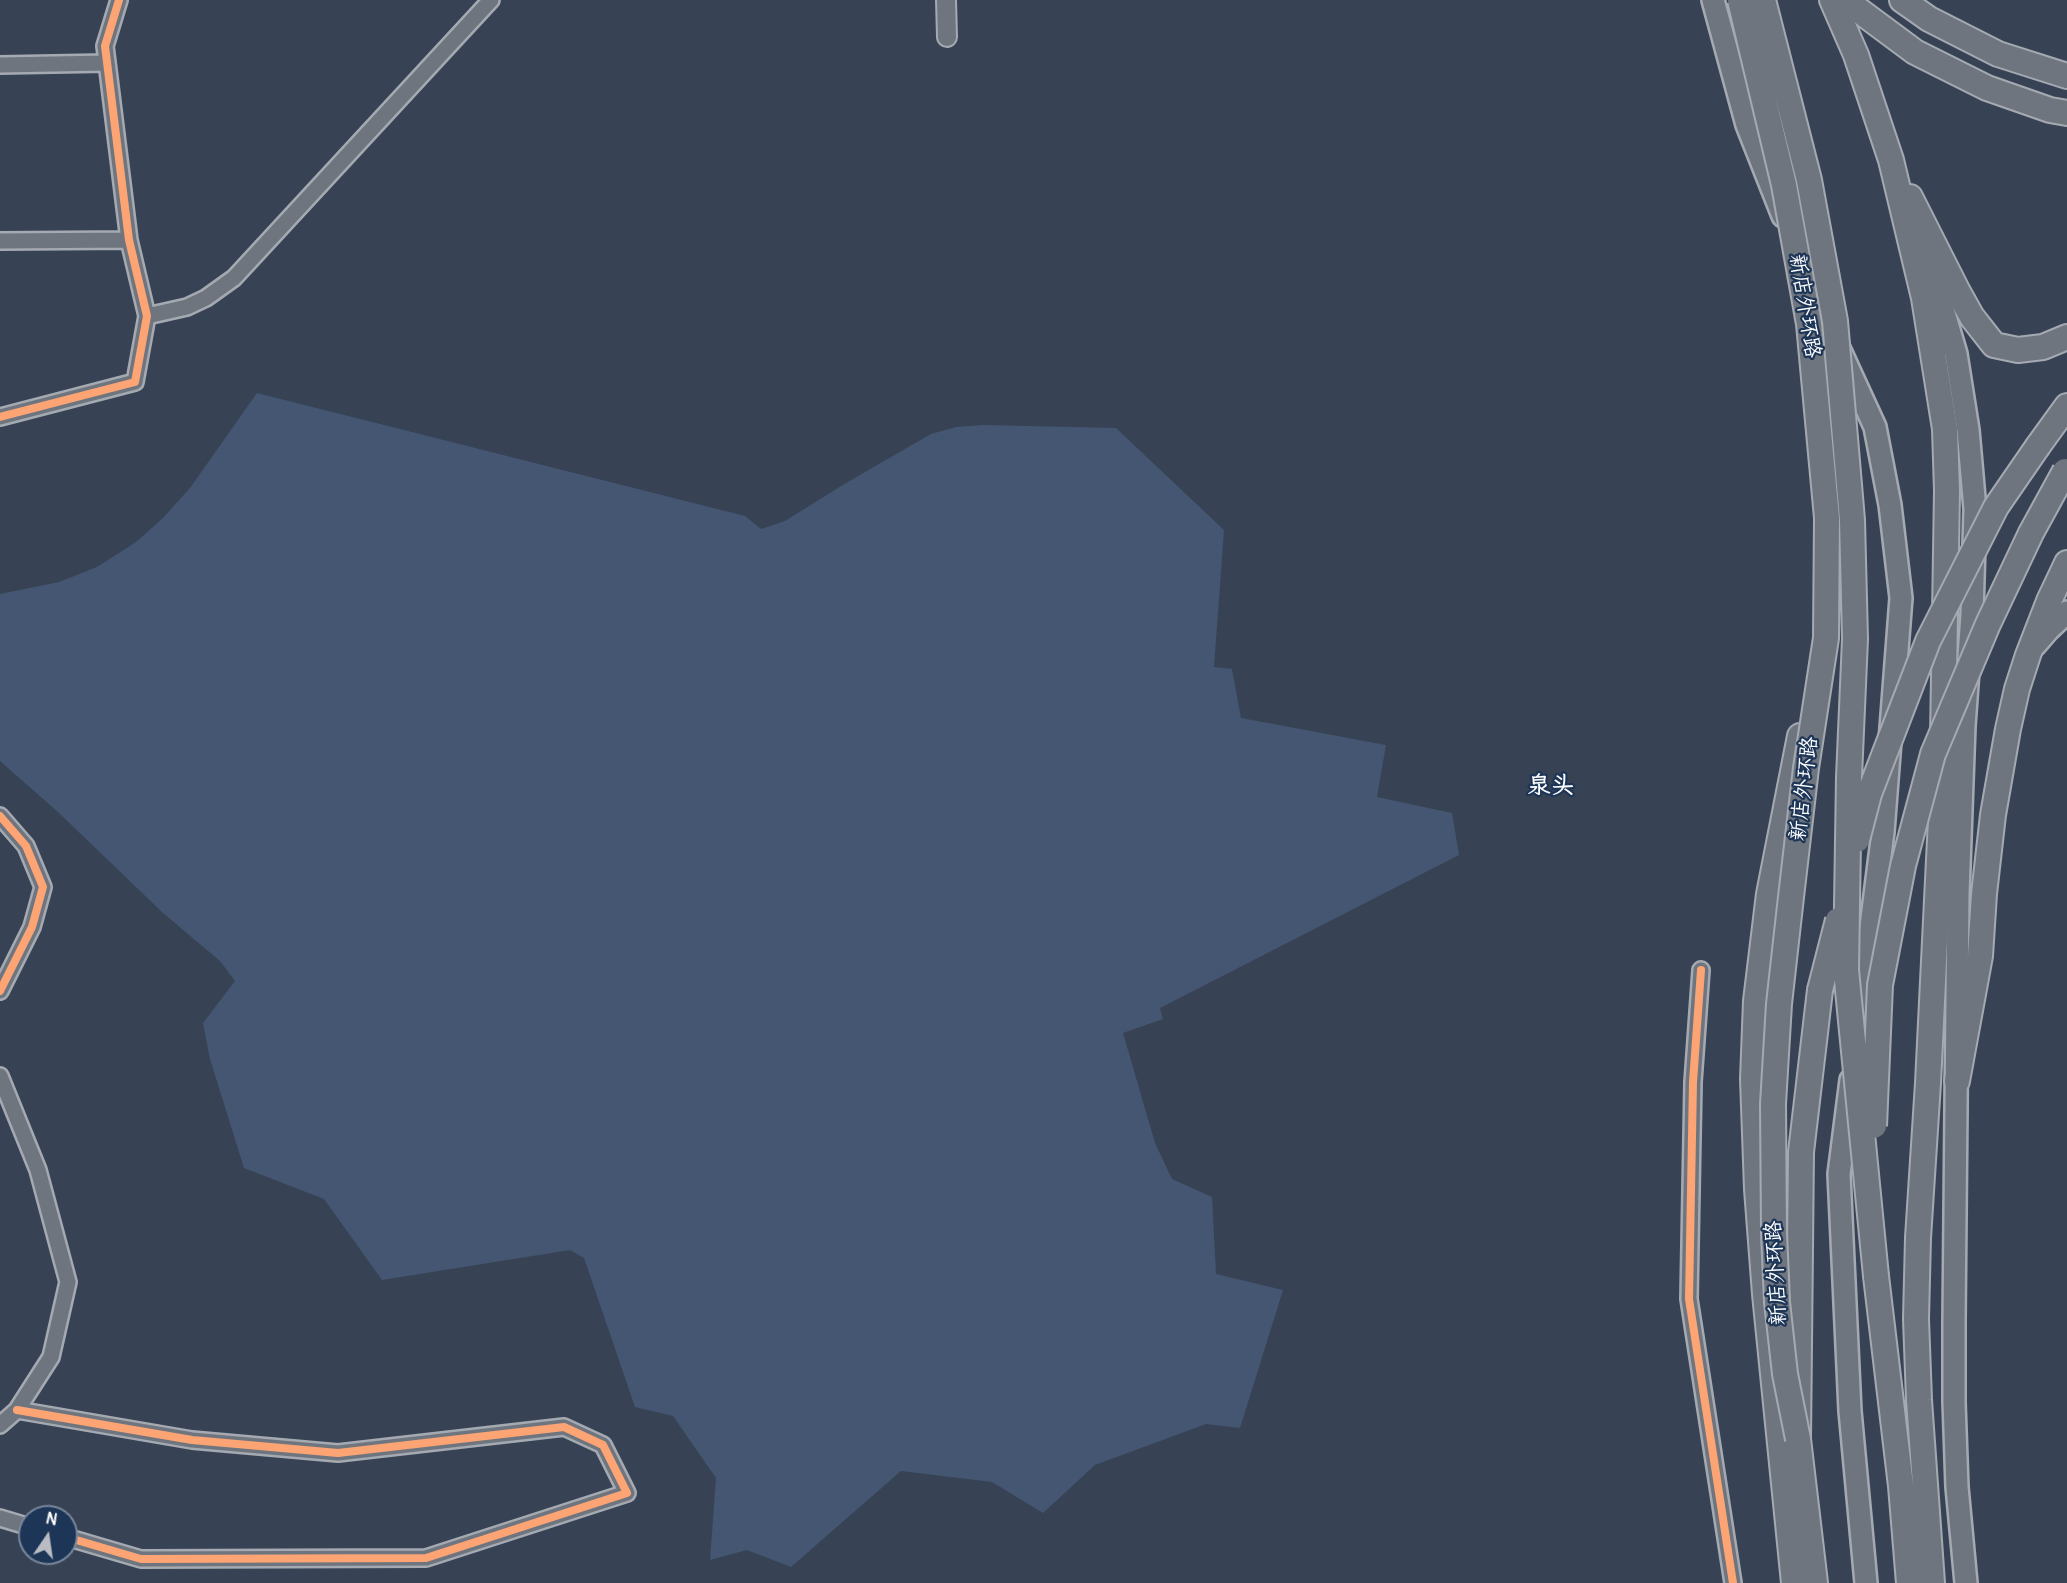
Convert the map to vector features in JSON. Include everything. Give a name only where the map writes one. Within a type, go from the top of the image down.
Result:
[{"type":"highway","name":"新店外环路","points":[[1740,0],[1784,185],[1809,324],[1827,518],[1826,638],[1806,768],[1791,897],[1779,1004],[1773,1104],[1777,1302],[1785,1374],[1798,1439],[1815,1583]]},
{"type":"highway","name":"新店外环路","points":[[1763,0],[1809,180],[1836,333],[1852,520],[1855,639],[1849,777],[1846,970],[1876,1276],[1901,1486],[1909,1583]]},
{"type":"highway","points":[[1832,0],[1856,55],[1891,160],[1924,298],[1940,394],[1946,455],[1942,798],[1918,1238],[1916,1319],[1919,1400],[1932,1583]]},
{"type":"highway","points":[[1845,0],[1915,52],[1987,88],[2067,114]]},
{"type":"highway","points":[[1902,0],[1929,19],[1998,54],[2067,76]]},
{"type":"highway","points":[[1891,160],[1957,290],[1972,316],[1994,345],[2018,350],[2043,347],[2067,337]]},
{"type":"highway","points":[[1798,1439],[1801,1152],[1820,990],[1869,794],[1928,641],[1996,507],[2067,406]]},
{"type":"highway","points":[[1876,1276],[1874,1108],[1880,985],[1903,866],[1933,754],[1988,624],[2031,533],[2067,468]]},
{"type":"highway","points":[[1957,1081],[1980,956],[1984,894],[1999,776],[2017,689],[2049,600],[2067,563]]},
{"type":"highway","points":[[1794,1583],[1765,1294],[1752,1079],[1755,1001],[1769,894],[1805,715]]},
{"type":"main road","points":[[1713,0],[1747,125],[1820,308],[1875,427],[1890,505],[1901,598],[1883,832],[1839,1174],[1850,1412],[1866,1583]]},
{"type":"main road","points":[[1891,160],[1926,248],[1956,354],[1969,441],[1975,509],[1958,894],[1954,1402],[1957,1487],[1966,1583]]},
{"type":"main road","points":[[1805,715],[1859,471],[1820,308]]},
{"type":"main road","points":[[2028,655],[2048,630],[2067,612]]},
{"type":"street","points":[[0,416],[135,382],[147,316],[129,240],[105,46],[119,0]]},
{"type":"street","points":[[147,316],[187,307],[214,294],[234,278],[491,0]]},
{"type":"street","points":[[946,0],[946,37]]},
{"type":"street","points":[[0,65],[107,63]]},
{"type":"street","points":[[0,241],[129,240]]},
{"type":"street","points":[[0,816],[26,846],[43,887],[32,927],[0,991]]},
{"type":"street","points":[[1701,970],[1694,1082],[1689,1299],[1733,1583]]},
{"type":"street","points":[[0,1076],[38,1170],[68,1282],[51,1357],[17,1410],[0,1425]]},
{"type":"street","points":[[17,1410],[192,1440],[338,1453],[564,1427],[603,1444],[627,1492],[426,1558],[141,1559],[78,1541]]},
{"type":"street","points":[[0,1518],[18,1523]]},
{"type":"shaded area","points":[[257,393],[745,516],[761,529],[785,521],[931,434],[956,427],[983,425],[1116,428],[1224,530],[1214,667],[1232,669],[1241,718],[1386,745],[1377,797],[1452,813],[1459,855],[1160,1008],[1163,1019],[1123,1033],[1155,1143],[1172,1179],[1212,1197],[1216,1274],[1283,1290],[1240,1428],[1206,1424],[1095,1465],[1043,1513],[992,1482],[901,1471],[791,1567],[747,1550],[710,1560],[716,1478],[673,1416],[635,1407],[584,1258],[570,1250],[382,1280],[324,1199],[244,1168],[210,1059],[203,1023],[235,981],[220,961],[163,913],[59,813],[0,761],[0,594],[59,582],[97,567],[136,542],[163,518],[190,488]]},
{"type":"cycle path","points":[[0,417],[135,382],[147,316],[129,240],[105,46],[119,0]]},
{"type":"cycle path","points":[[0,816],[26,846],[43,887],[32,927],[0,991]]},
{"type":"cycle path","points":[[1701,970],[1693,1082],[1689,1299],[1733,1583]]},
{"type":"cycle path","points":[[17,1410],[192,1440],[338,1453],[564,1427],[603,1445],[627,1493],[426,1558],[141,1559],[78,1541]]},
{"type":"district","name":"泉头","points":[[1551,787]]}]
